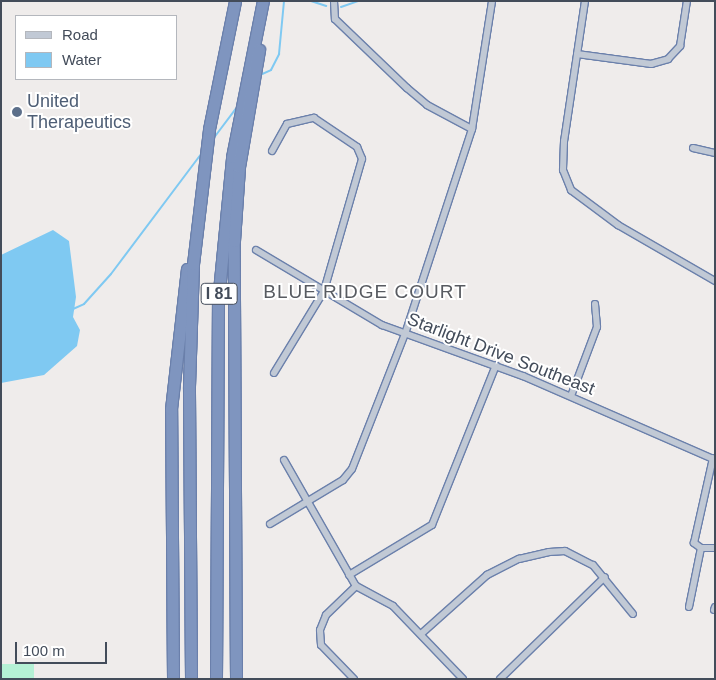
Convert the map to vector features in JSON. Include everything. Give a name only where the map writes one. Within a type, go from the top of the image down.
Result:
[{"type":"highway","name":"I 81","points":[[191,679],[189,354],[197,216],[235,1]]},
{"type":"highway","name":"I 81","points":[[216,679],[218,301],[232,158],[263,1]]},
{"type":"highway","points":[[236,679],[235,208],[267,1]]},
{"type":"highway","points":[[172,679],[171,409],[180,309],[197,216]]},
{"type":"street","points":[[334,1],[335,19],[427,105],[472,129]]},
{"type":"street","points":[[270,524],[343,480],[352,469],[405,334],[472,129],[492,1]]},
{"type":"street","points":[[585,1],[563,170],[571,190],[618,226],[715,281]]},
{"type":"street","points":[[578,54],[651,64],[668,59],[680,46],[687,1]]},
{"type":"street","points":[[272,151],[287,124],[314,118],[357,148],[362,160],[324,290],[274,374]]},
{"type":"street","points":[[693,148],[715,153]]},
{"type":"street","name":"Starlight Drive Southeast","points":[[256,250],[405,334],[496,365],[714,459]]},
{"type":"street","points":[[571,396],[597,327],[595,304]]},
{"type":"street","points":[[349,575],[432,524],[496,365]]},
{"type":"street","points":[[714,459],[694,543],[701,548],[715,548]]},
{"type":"street","points":[[284,460],[356,586],[393,606],[463,679]]},
{"type":"street","points":[[689,607],[701,548]]},
{"type":"street","points":[[421,634],[487,575],[518,559],[565,551],[593,565],[605,577],[633,614]]},
{"type":"street","points":[[500,679],[605,577]]},
{"type":"street","points":[[354,679],[321,645],[320,630],[326,615],[356,586]]},
{"type":"green space","points":[[1,664],[34,664],[34,679],[1,679]]},
{"type":"water","points":[[53,230],[69,241],[76,297],[73,317],[80,330],[77,346],[44,375],[1,383],[1,255]]},
{"type":"waterway","points":[[260,75],[271,70],[279,54],[284,1]]},
{"type":"waterway","points":[[311,1],[326,6]]},
{"type":"waterway","points":[[341,7],[358,1]]},
{"type":"waterway","points":[[213,139],[236,109]]},
{"type":"waterway","points":[[73,309],[84,304],[111,274],[202,153]]},
{"type":"place","name":"United Therapeutics","points":[[17,112]]},
{"type":"district","name":"BLUE RIDGE COURT","points":[[365,292]]}]
